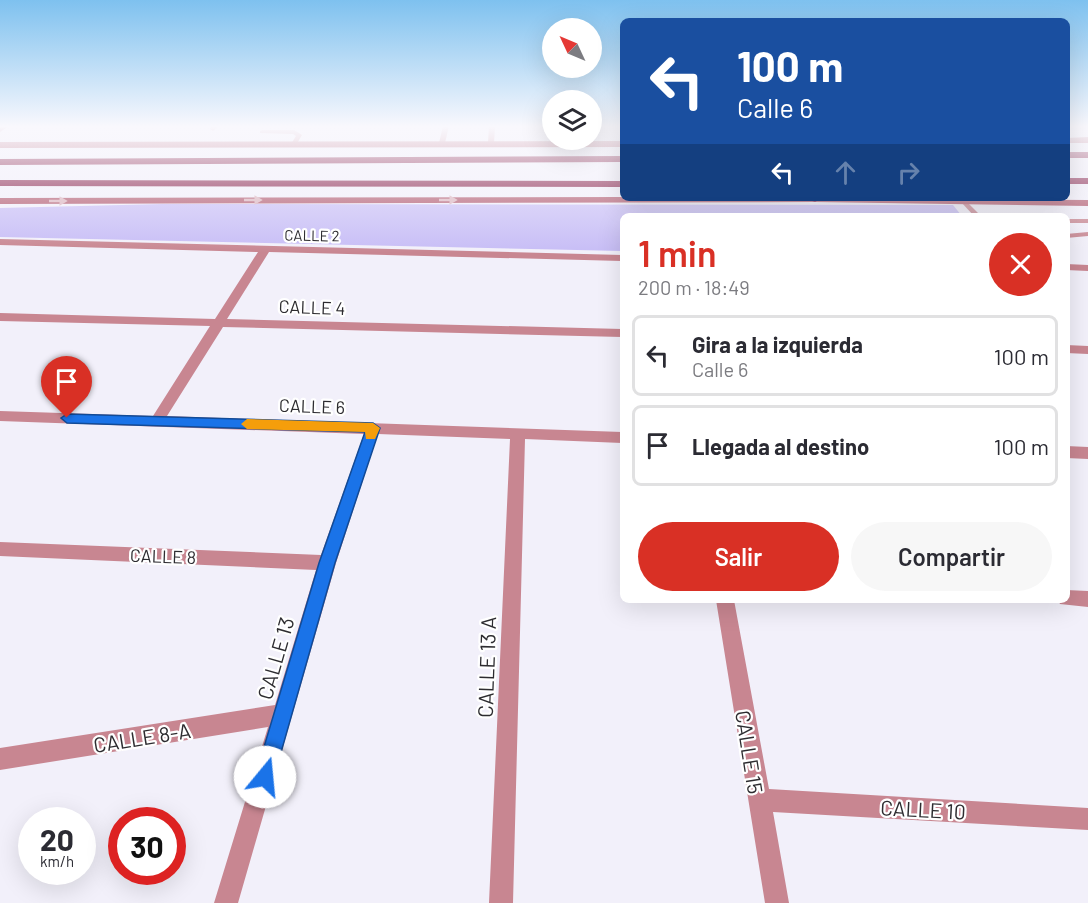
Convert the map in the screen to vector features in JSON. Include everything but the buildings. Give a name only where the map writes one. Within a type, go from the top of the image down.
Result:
[{"type":"highway","points":[[1070,181],[1088,181]]},
{"type":"highway","points":[[0,183],[620,184]]},
{"type":"highway","points":[[543,184],[620,189]]},
{"type":"main road","name":"CALLE 2","points":[[0,201],[620,199]]},
{"type":"main road","name":"CALLE 2","points":[[963,201],[1088,203]]},
{"type":"street","name":"CALLE 2","points":[[0,242],[620,258]]},
{"type":"street","points":[[157,421],[266,248]]},
{"type":"street","points":[[1070,265],[1088,268]]},
{"type":"street","name":"CALLE 4","points":[[0,317],[620,333]]},
{"type":"street","points":[[1070,349],[1088,350]]},
{"type":"street","name":"CALLE 6","points":[[0,416],[620,437]]},
{"type":"street","name":"CALLE 13","points":[[226,903],[327,563],[373,428]]},
{"type":"street","name":"CALLE 13 A","points":[[501,903],[518,433]]},
{"type":"street","points":[[1070,452],[1088,453]]},
{"type":"street","name":"CALLE 8","points":[[0,549],[327,563]]},
{"type":"street","points":[[1070,598],[1088,599]]},
{"type":"street","name":"CALLE 15","points":[[725,603],[777,903]]},
{"type":"street","name":"CALLE 8-A","points":[[0,759],[284,714]]},
{"type":"street","name":"CALLE 10","points":[[758,800],[1088,819]]},
{"type":"lane","points":[[963,201],[975,213]]},
{"type":"lane","points":[[1070,220],[1088,220]]},
{"type":"lane","points":[[1070,236],[1088,234]]},
{"type":"shaded area","points":[[162,204],[953,205],[960,213],[620,213],[620,251],[0,237],[0,208]]},
{"type":"slow traffic","points":[[247,424],[373,428],[371,436]]},
{"type":"route","points":[[67,418],[373,428],[327,563],[265,777]]}]
